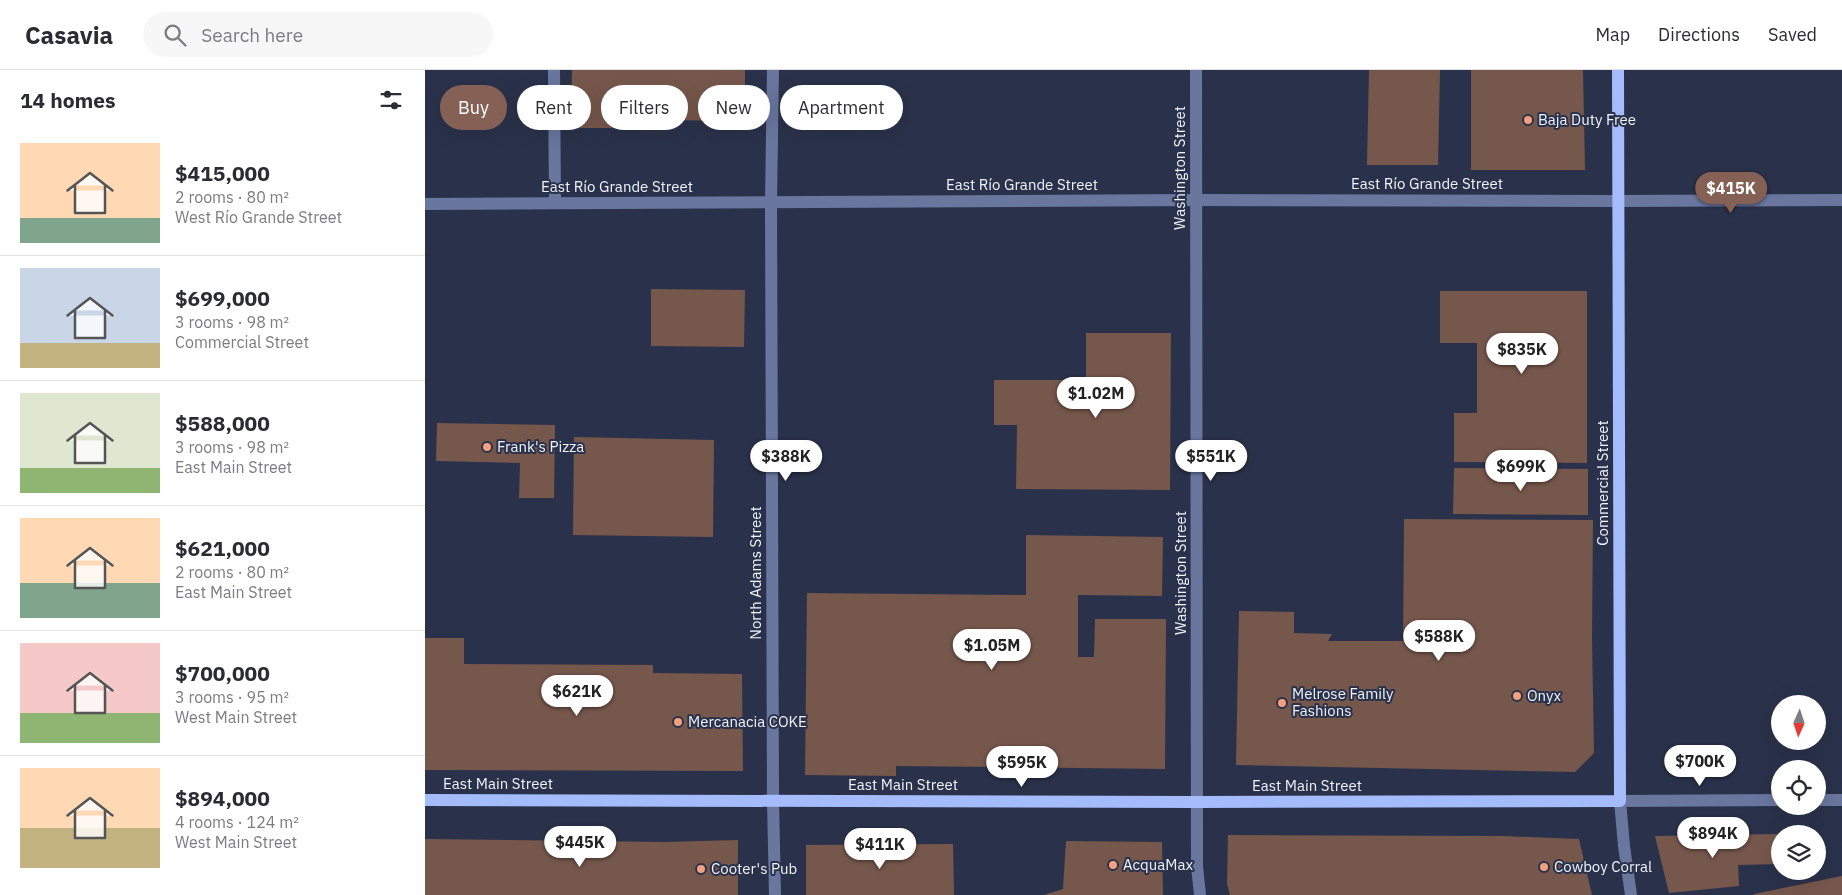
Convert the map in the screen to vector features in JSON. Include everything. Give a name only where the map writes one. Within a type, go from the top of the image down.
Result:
[{"type":"main road","name":"Commercial Street","points":[[1618,70],[1620,801]]},
{"type":"main road","name":"East Main Street","points":[[425,800],[1620,801]]},
{"type":"street","points":[[554,70],[555,204]]},
{"type":"street","name":"North Adams Street","points":[[773,70],[771,202],[775,895]]},
{"type":"street","name":"Washington Street","points":[[1196,70],[1197,866],[1200,895]]},
{"type":"street","name":"East Río Grande Street","points":[[425,204],[1197,200],[1842,200]]},
{"type":"street","points":[[1620,801],[1771,800]]},
{"type":"street","points":[[1826,800],[1842,800]]},
{"type":"street","name":"Commercial Street","points":[[1620,801],[1631,895]]},
{"type":"building","points":[[572,70],[745,70],[745,85],[698,85],[698,120],[688,120],[688,85],[601,85],[601,128],[591,128],[591,85],[572,85]]},
{"type":"building","points":[[1369,70],[1440,70],[1438,165],[1367,165]]},
{"type":"building","name":"Baja Duty Free","points":[[1471,70],[1583,70],[1585,170],[1471,170]]},
{"type":"building","points":[[651,289],[745,290],[744,347],[651,346]]},
{"type":"building","points":[[1440,291],[1587,291],[1587,463],[1454,462],[1454,413],[1477,413],[1477,343],[1440,343]]},
{"type":"building","points":[[1086,333],[1171,333],[1170,490],[1016,489],[1017,425],[994,425],[994,380],[1086,380]]},
{"type":"building","points":[[437,423],[555,425],[554,498],[519,498],[520,463],[436,461]]},
{"type":"building","points":[[574,437],[714,440],[713,537],[573,535]]},
{"type":"building","points":[[1454,468],[1588,469],[1588,515],[1453,514]]},
{"type":"building","points":[[1404,519],[1593,520],[1592,638],[1594,753],[1575,772],[1236,765],[1239,611],[1294,612],[1294,633],[1332,634],[1328,641],[1403,641]]},
{"type":"building","points":[[1026,535],[1163,537],[1162,596],[1078,595],[1078,657],[1094,657],[1095,619],[1166,619],[1165,769],[896,766],[896,776],[805,775],[807,593],[1026,595]]},
{"type":"building","points":[[425,638],[464,638],[464,664],[653,665],[653,673],[742,674],[743,771],[425,770]]},
{"type":"building","points":[[1771,834],[1771,864],[1738,865],[1739,886],[1669,893],[1655,836]]},
{"type":"building","points":[[1228,835],[1502,836],[1579,839],[1592,895],[1230,895],[1227,884]]},
{"type":"building","points":[[425,839],[664,842],[738,840],[738,895],[425,895]]},
{"type":"building","name":"AcquaMax","points":[[1066,841],[1162,842],[1163,895],[1044,895],[1063,889]]},
{"type":"building","points":[[953,844],[954,895],[806,895],[806,845]]},
{"type":"building","points":[[1842,876],[1842,895],[1754,895],[1754,894]]},
{"type":"place","name":"Baja Duty Free","points":[[1528,120]]},
{"type":"place","name":"Frank's Pizza","points":[[487,447]]},
{"type":"place","name":"Onyx","points":[[1517,696]]},
{"type":"place","name":"Melrose Family Fashions","points":[[1282,703]]},
{"type":"place","name":"Mercanacia COKE","points":[[678,722]]},
{"type":"place","name":"AcquaMax","points":[[1113,865]]},
{"type":"place","name":"Cowboy Corral","points":[[1544,867]]},
{"type":"place","name":"Cooter's Pub","points":[[701,869]]}]
